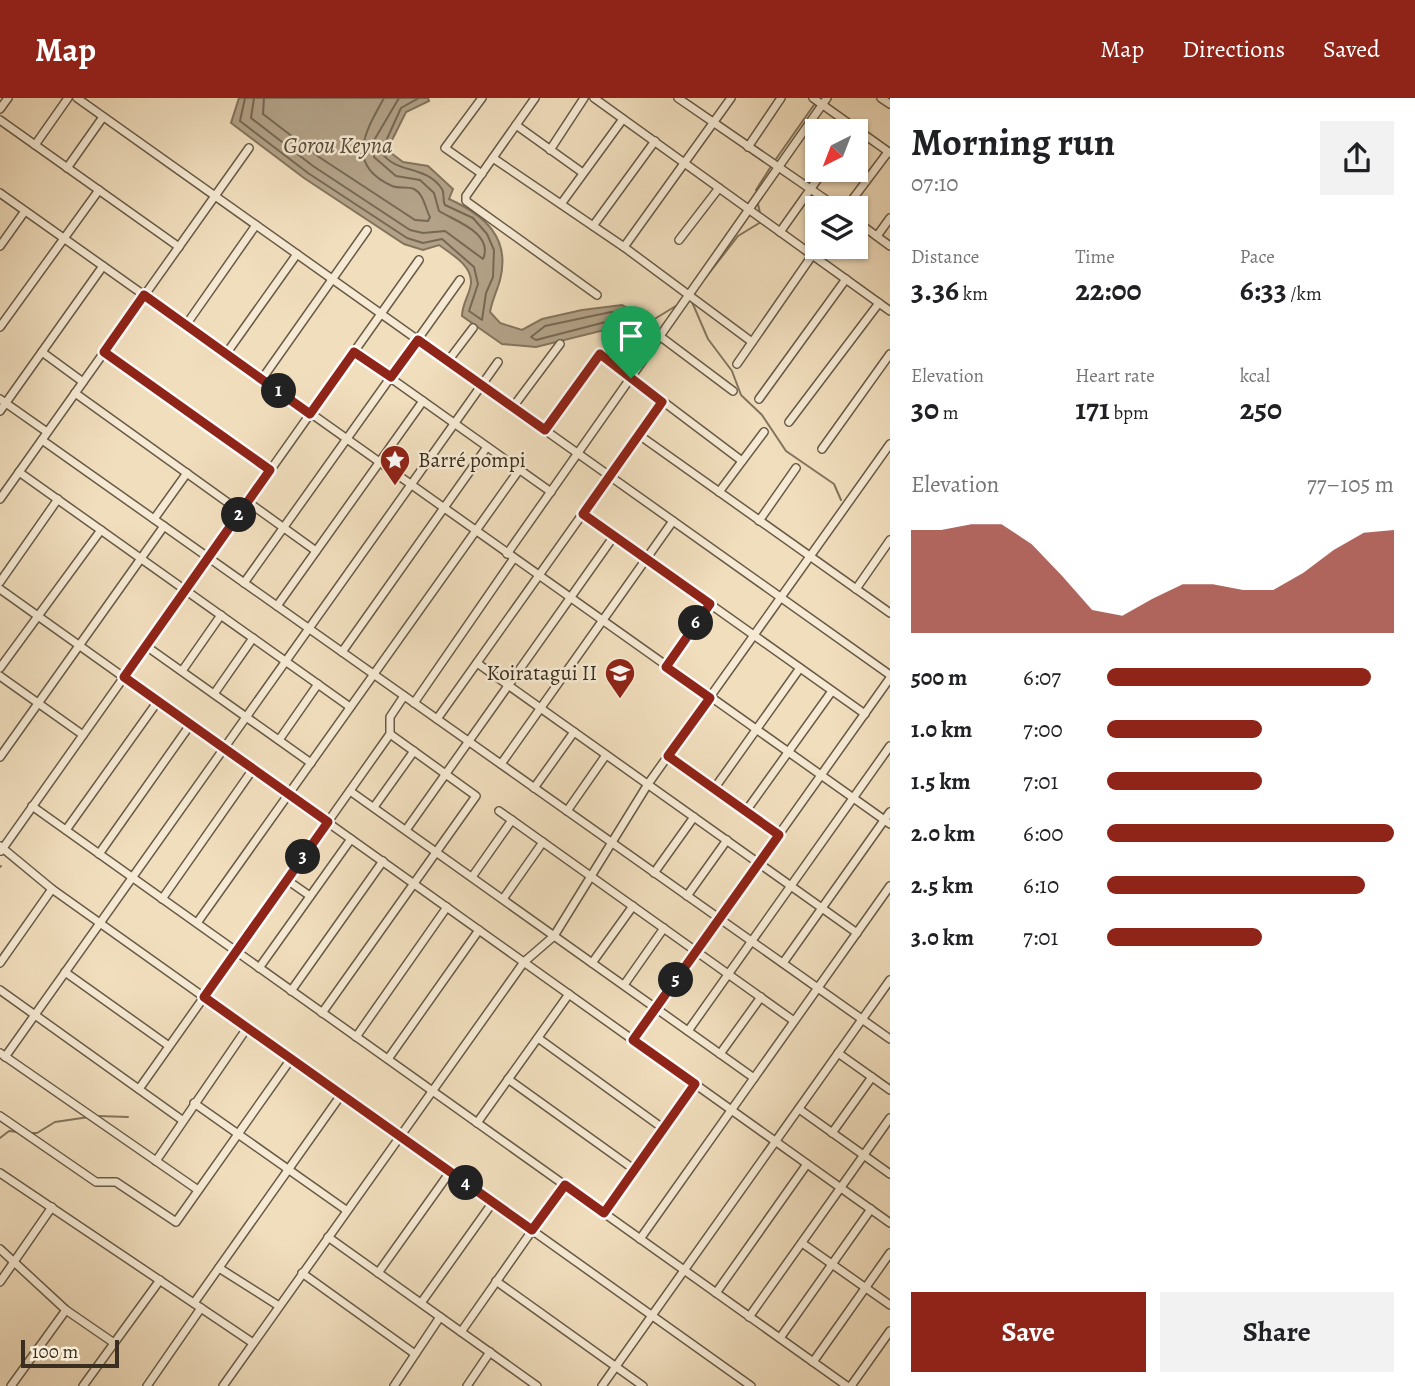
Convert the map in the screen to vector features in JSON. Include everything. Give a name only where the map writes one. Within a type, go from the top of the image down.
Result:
[{"type":"street","points":[[0,109],[8,98]]},
{"type":"street","points":[[35,145],[68,98]]},
{"type":"street","points":[[77,98],[890,676],[633,1040]]},
{"type":"street","points":[[482,98],[445,149],[482,174]]},
{"type":"street","points":[[535,98],[466,196],[470,206],[597,295]]},
{"type":"street","points":[[551,149],[584,98]]},
{"type":"street","points":[[594,98],[805,250]]},
{"type":"street","points":[[624,247],[686,164],[730,98]]},
{"type":"street","points":[[748,147],[780,98]]},
{"type":"street","points":[[813,98],[825,101],[843,119]]},
{"type":"street","points":[[881,98],[890,104]]},
{"type":"street","points":[[681,99],[820,196]]},
{"type":"street","points":[[414,703],[551,492],[825,101]]},
{"type":"street","points":[[67,168],[103,117]]},
{"type":"street","points":[[561,204],[623,119]]},
{"type":"street","points":[[0,120],[179,247]]},
{"type":"street","points":[[516,125],[583,173]]},
{"type":"street","points":[[855,196],[889,152],[868,139]]},
{"type":"street","points":[[593,226],[654,141]]},
{"type":"street","points":[[0,499],[249,148]]},
{"type":"street","points":[[494,158],[624,247],[752,342]]},
{"type":"street","points":[[780,232],[816,182]]},
{"type":"street","points":[[679,240],[719,188]]},
{"type":"street","points":[[0,327],[99,190]]},
{"type":"street","points":[[0,193],[887,822]]},
{"type":"street","points":[[0,246],[25,211]]},
{"type":"street","points":[[877,236],[890,218]]},
{"type":"street","points":[[186,325],[256,225]]},
{"type":"street","points":[[262,379],[367,230]]},
{"type":"street","points":[[868,230],[890,246]]},
{"type":"street","points":[[226,354],[297,254]]},
{"type":"street","points":[[737,364],[809,259]]},
{"type":"street","points":[[818,259],[890,311]]},
{"type":"street","points":[[419,260],[1,848],[52,889],[751,1386]]},
{"type":"street","points":[[0,411],[3,401],[103,266]]},
{"type":"street","points":[[759,399],[846,279]]},
{"type":"street","points":[[244,583],[460,280]]},
{"type":"street","points":[[789,422],[879,303]]},
{"type":"street","points":[[448,361],[473,328]]},
{"type":"street","points":[[661,337],[733,391]]},
{"type":"street","points":[[513,407],[560,344]]},
{"type":"street","points":[[41,352],[83,382]]},
{"type":"street","points":[[104,352],[270,470]]},
{"type":"street","points":[[354,352],[551,492]]},
{"type":"street","points":[[545,430],[600,354],[742,461]]},
{"type":"street","points":[[822,449],[890,354]]},
{"type":"street","points":[[198,1190],[3,1055],[35,1015],[498,362]]},
{"type":"street","points":[[75,393],[241,512]]},
{"type":"street","points":[[3,401],[47,432]]},
{"type":"street","points":[[277,606],[423,401]]},
{"type":"street","points":[[437,719],[662,402]]},
{"type":"street","points":[[719,492],[764,432]]},
{"type":"street","points":[[639,435],[889,611]]},
{"type":"street","points":[[42,440],[890,1039]]},
{"type":"street","points":[[223,1386],[524,962],[554,936],[648,785],[890,444]]},
{"type":"street","points":[[342,652],[487,447]]},
{"type":"street","points":[[759,521],[796,468]]},
{"type":"street","points":[[197,923],[519,470]]},
{"type":"street","points":[[19,472],[350,707]]},
{"type":"street","points":[[154,519],[187,473]]},
{"type":"street","points":[[0,582],[58,499]]},
{"type":"street","points":[[248,502],[316,551]]},
{"type":"street","points":[[583,514],[864,714]]},
{"type":"street","points":[[501,764],[673,521]]},
{"type":"street","points":[[0,757],[164,526]]},
{"type":"street","points":[[0,668],[101,530]]},
{"type":"street","points":[[406,830],[614,536]]},
{"type":"street","points":[[856,589],[890,540]]},
{"type":"street","points":[[0,589],[890,1223]]},
{"type":"street","points":[[666,667],[710,604]]},
{"type":"street","points":[[182,671],[221,615]]},
{"type":"street","points":[[214,694],[253,638]]},
{"type":"street","points":[[146,646],[311,763]]},
{"type":"street","points":[[477,663],[857,933]]},
{"type":"street","points":[[714,789],[800,668]]},
{"type":"street","points":[[0,676],[83,735]]},
{"type":"street","points":[[279,740],[318,684]]},
{"type":"street","points":[[746,811],[832,691]]},
{"type":"street","points":[[139,1089],[390,734],[390,717],[404,696]]},
{"type":"street","points":[[66,830],[158,701]]},
{"type":"street","points":[[99,854],[190,725]]},
{"type":"street","points":[[534,788],[574,732]]},
{"type":"street","points":[[322,1013],[476,796],[390,734]]},
{"type":"street","points":[[688,1031],[890,746]]},
{"type":"street","points":[[374,807],[414,751]]},
{"type":"street","points":[[567,811],[606,755]]},
{"type":"street","points":[[668,756],[779,835]]},
{"type":"street","points":[[162,898],[253,769]]},
{"type":"street","points":[[350,791],[754,1078]]},
{"type":"street","points":[[32,806],[849,1386],[890,1331]]},
{"type":"street","points":[[499,811],[794,1021]]},
{"type":"street","points":[[783,963],[887,822],[890,812]]},
{"type":"street","points":[[654,873],[694,817]]},
{"type":"street","points":[[472,877],[512,820]]},
{"type":"street","points":[[259,968],[351,839]]},
{"type":"street","points":[[687,896],[727,840]]},
{"type":"street","points":[[503,900],[543,842]]},
{"type":"street","points":[[291,990],[383,861]]},
{"type":"street","points":[[287,880],[310,896]]},
{"type":"street","points":[[640,1239],[890,886]]},
{"type":"street","points":[[0,962],[52,889]]},
{"type":"street","points":[[592,963],[633,906]]},
{"type":"street","points":[[356,1037],[447,907]]},
{"type":"street","points":[[624,985],[664,928]]},
{"type":"street","points":[[388,1059],[479,930]]},
{"type":"street","points":[[65,972],[169,1046]]},
{"type":"street","points":[[602,1386],[890,980]]},
{"type":"street","points":[[0,990],[182,1120]]},
{"type":"street","points":[[477,1123],[569,994]]},
{"type":"street","points":[[720,1054],[761,997]]},
{"type":"street","points":[[156,1161],[247,1028]]},
{"type":"street","points":[[538,1038],[664,1129]]},
{"type":"street","points":[[838,1053],[890,1090]]},
{"type":"street","points":[[0,1116],[96,1182],[116,1182],[176,1222],[291,1059]]},
{"type":"street","points":[[832,1133],[872,1077]]},
{"type":"street","points":[[508,1079],[635,1170]]},
{"type":"street","points":[[604,1213],[695,1084]]},
{"type":"street","points":[[147,1386],[219,1268],[341,1094]]},
{"type":"street","points":[[194,1102],[346,1210]]},
{"type":"street","points":[[799,1109],[890,1174]]},
{"type":"street","points":[[749,1317],[890,1118]]},
{"type":"street","points":[[716,1293],[807,1164]]},
{"type":"street","points":[[378,1273],[450,1171]]},
{"type":"street","points":[[0,1173],[253,1343]]},
{"type":"street","points":[[461,1332],[565,1185]]},
{"type":"street","points":[[421,1303],[493,1202]]},
{"type":"street","points":[[0,1282],[52,1208]]},
{"type":"street","points":[[780,1338],[871,1209]]},
{"type":"street","points":[[328,1237],[490,1352],[528,1383],[537,1386]]},
{"type":"street","points":[[802,1243],[890,1306]]},
{"type":"street","points":[[0,1249],[66,1310],[114,1343]]},
{"type":"street","points":[[813,1362],[890,1253]]},
{"type":"street","points":[[219,1268],[279,1306]]},
{"type":"street","points":[[302,1273],[415,1354]]},
{"type":"street","points":[[83,1386],[160,1280]]},
{"type":"street","points":[[496,1281],[643,1386]]},
{"type":"street","points":[[12,1386],[66,1310]]},
{"type":"street","points":[[394,1386],[440,1317]]},
{"type":"street","points":[[467,1386],[490,1352]]},
{"type":"water","name":"Gorou Keyna","points":[[239,98],[428,98],[429,101],[406,112],[387,150],[403,162],[428,166],[453,189],[449,199],[473,212],[492,229],[502,251],[502,265],[490,312],[500,323],[522,330],[542,319],[622,305],[631,310],[625,325],[536,347],[502,344],[462,316],[471,283],[468,271],[460,261],[439,245],[423,250],[404,244],[304,178],[231,123]]},
{"type":"waterway","points":[[776,159],[816,102]]},
{"type":"waterway","points":[[756,190],[770,168]]},
{"type":"waterway","points":[[758,204],[760,213]]},
{"type":"waterway","points":[[699,286],[738,236],[761,222]]},
{"type":"waterway","points":[[692,302],[708,339],[732,371],[741,395],[762,415],[786,451],[834,484],[841,500]]},
{"type":"waterway","points":[[628,321],[648,323],[679,304]]},
{"type":"waterway","points":[[98,1116],[128,1117]]},
{"type":"waterway","points":[[31,1133],[37,1133],[55,1122],[89,1117]]},
{"type":"waterway","points":[[0,1138],[9,1131],[18,1132]]},
{"type":"place","name":"Barré pompi","points":[[395,487]]},
{"type":"place","name":"Koiratagui II","points":[[620,700]]},
{"type":"route","points":[[144,295],[310,414],[354,352],[391,377],[418,340],[545,430],[600,354],[631,378],[662,402],[583,514],[710,604],[666,667],[710,698],[668,756],[779,835],[633,1040],[695,1084],[604,1213],[565,1185],[532,1230],[204,997],[328,822],[124,677],[270,470],[104,352],[144,295]]}]
